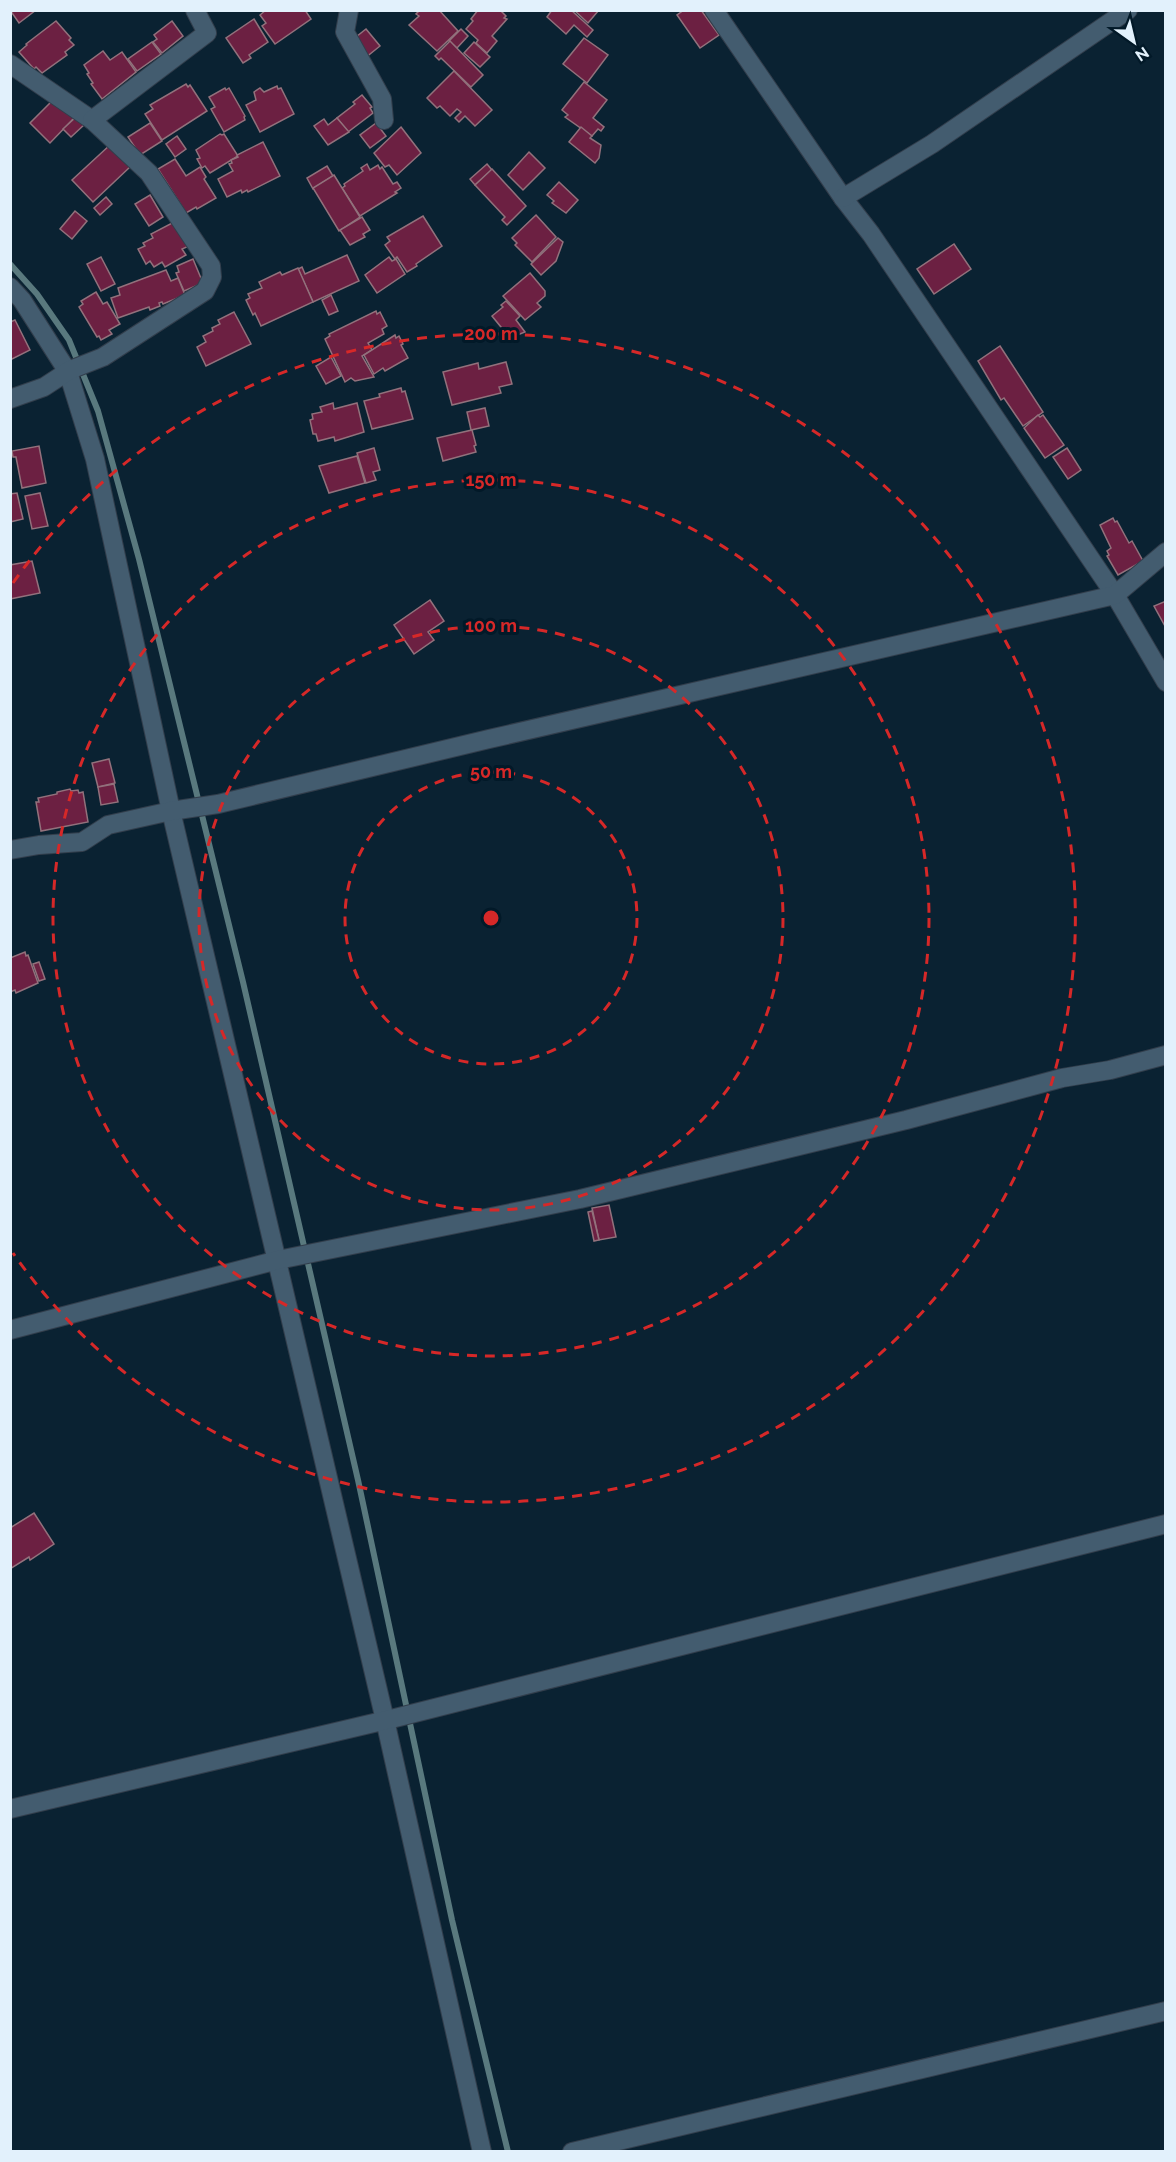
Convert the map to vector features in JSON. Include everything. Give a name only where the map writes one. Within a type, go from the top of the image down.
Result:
[{"type":"street","points":[[92,120],[207,33],[195,10]]},
{"type":"street","points":[[349,10],[345,32],[382,99],[384,120]]},
{"type":"street","points":[[714,10],[843,198],[871,234],[1115,595],[1166,682]]},
{"type":"street","points":[[843,198],[932,144],[1128,10]]},
{"type":"street","points":[[10,64],[92,120],[149,173],[211,266],[212,278],[205,291],[103,357],[69,371],[44,387],[10,399]]},
{"type":"street","points":[[10,287],[22,300],[69,371],[95,459],[285,1259],[390,1719],[482,2151]]},
{"type":"street","points":[[10,850],[39,845],[81,843],[108,825],[218,804],[500,736],[1115,595],[1166,552]]},
{"type":"street","points":[[10,1330],[285,1259],[580,1199],[906,1120],[1062,1078],[1110,1070],[1166,1054]]},
{"type":"street","points":[[10,1809],[421,1712],[1166,1524]]},
{"type":"street","points":[[572,2151],[1166,2011]]},
{"type":"building","points":[[10,10],[36,10],[19,23]]},
{"type":"building","points":[[266,10],[305,10],[311,19],[275,44],[262,26],[266,23],[260,15]]},
{"type":"building","points":[[420,10],[439,10],[458,31],[437,51],[409,25],[419,16],[416,14]]},
{"type":"building","points":[[478,10],[500,10],[507,19],[492,36],[497,41],[487,53],[466,29]]},
{"type":"building","points":[[552,10],[571,10],[593,30],[587,37],[574,25],[566,34],[547,17]]},
{"type":"building","points":[[574,10],[599,10],[588,23]]},
{"type":"building","points":[[684,10],[701,10],[719,35],[700,48],[677,15]]},
{"type":"building","points":[[254,19],[268,42],[249,55],[251,58],[243,63],[226,38]]},
{"type":"building","points":[[56,21],[74,45],[65,52],[67,55],[42,73],[36,67],[34,69],[19,52]]},
{"type":"building","points":[[172,21],[183,36],[162,53],[153,42],[157,39],[154,35]]},
{"type":"building","points":[[366,29],[380,46],[365,58],[356,37]]},
{"type":"building","points":[[461,29],[468,36],[457,48],[449,41]]},
{"type":"building","points":[[584,38],[608,55],[587,83],[563,64]]},
{"type":"building","points":[[450,41],[483,75],[471,87],[441,58],[439,60],[435,56]]},
{"type":"building","points":[[152,42],[161,54],[137,71],[128,59]]},
{"type":"building","points":[[474,42],[490,57],[480,67],[464,53]]},
{"type":"building","points":[[103,51],[110,60],[122,52],[136,72],[102,99],[91,84],[93,83],[84,65]]},
{"type":"building","points":[[454,71],[492,110],[475,126],[465,116],[459,122],[455,118],[461,112],[457,109],[450,116],[427,98]]},
{"type":"building","points":[[584,82],[607,100],[593,118],[604,127],[601,131],[598,129],[592,136],[565,117],[568,115],[562,110]]},
{"type":"building","points":[[186,84],[188,87],[190,85],[207,111],[162,140],[145,114],[153,109],[150,105]]},
{"type":"building","points":[[277,86],[278,89],[281,88],[294,114],[260,132],[246,105],[256,100],[254,92],[260,88],[264,92]]},
{"type":"building","points":[[225,88],[226,90],[229,88],[245,120],[224,132],[211,109],[215,107],[209,97]]},
{"type":"building","points":[[362,95],[372,107],[370,108],[373,113],[348,132],[337,118],[355,104],[353,102]]},
{"type":"building","points":[[54,99],[75,117],[50,143],[30,123]]},
{"type":"building","points":[[77,116],[85,124],[71,137],[63,129]]},
{"type":"building","points":[[337,118],[349,132],[328,145],[314,126],[324,119],[328,125]]},
{"type":"building","points":[[150,123],[162,141],[140,155],[128,137]]},
{"type":"building","points":[[376,123],[386,136],[370,148],[360,135]]},
{"type":"building","points":[[401,127],[421,153],[397,175],[389,165],[385,167],[374,153]]},
{"type":"building","points":[[581,127],[592,136],[590,138],[601,145],[599,158],[595,163],[569,142]]},
{"type":"building","points":[[220,134],[224,134],[238,156],[210,173],[205,166],[202,168],[197,159],[200,158],[196,150]]},
{"type":"building","points":[[177,136],[186,149],[175,157],[166,144]]},
{"type":"building","points":[[263,142],[280,176],[248,192],[247,190],[242,193],[241,190],[227,197],[218,179],[233,171],[229,164],[232,163],[231,160],[238,157],[237,155]]},
{"type":"building","points":[[111,144],[131,166],[93,202],[72,180]]},
{"type":"building","points":[[529,152],[545,168],[523,190],[508,175]]},
{"type":"building","points":[[175,159],[186,176],[200,167],[206,177],[204,179],[216,198],[186,213],[158,169]]},
{"type":"building","points":[[367,164],[370,170],[378,165],[380,169],[382,167],[393,184],[397,182],[401,188],[395,192],[397,193],[360,216],[342,188],[344,184],[363,171],[361,168]]},
{"type":"building","points":[[487,164],[492,170],[475,185],[470,179]]},
{"type":"building","points":[[327,166],[333,176],[313,189],[307,178]]},
{"type":"building","points":[[492,169],[526,206],[507,225],[502,220],[505,217],[475,185]]},
{"type":"building","points":[[334,175],[360,217],[339,231],[313,188]]},
{"type":"building","points":[[559,182],[578,200],[566,213],[552,203],[554,201],[547,195]]},
{"type":"building","points":[[150,195],[163,217],[149,226],[135,204]]},
{"type":"building","points":[[106,197],[112,204],[100,215],[94,208]]},
{"type":"building","points":[[75,211],[87,221],[72,239],[60,229]]},
{"type":"building","points":[[536,215],[556,237],[532,262],[515,245],[517,243],[512,238]]},
{"type":"building","points":[[423,216],[442,246],[407,272],[385,245],[390,241],[387,237]]},
{"type":"building","points":[[362,217],[370,230],[363,234],[365,237],[350,245],[340,230]]},
{"type":"building","points":[[176,221],[189,246],[182,249],[186,255],[165,267],[162,262],[154,267],[150,261],[146,264],[138,249],[145,246],[143,243],[153,238],[151,234]]},
{"type":"building","points":[[558,238],[563,242],[556,261],[541,275],[531,264]]},
{"type":"building","points":[[954,244],[971,269],[934,294],[917,269]]},
{"type":"building","points":[[347,255],[359,281],[313,302],[298,269],[302,267],[305,274]]},
{"type":"building","points":[[101,257],[115,284],[101,291],[87,264]]},
{"type":"building","points":[[389,257],[392,261],[396,259],[405,274],[377,293],[365,275]]},
{"type":"building","points":[[193,259],[203,283],[184,291],[176,273],[179,272],[177,266]]},
{"type":"building","points":[[298,268],[313,302],[261,326],[246,300],[250,298],[248,294],[262,288],[259,282],[280,272],[282,275]]},
{"type":"building","points":[[166,270],[171,281],[178,278],[185,295],[163,304],[159,303],[160,306],[150,310],[149,307],[118,318],[111,298],[120,295],[118,288]]},
{"type":"building","points":[[530,273],[545,291],[545,296],[537,303],[541,307],[525,320],[503,296]]},
{"type":"building","points":[[96,292],[103,304],[107,302],[120,324],[109,330],[112,334],[101,340],[79,307],[83,304],[81,301]]},
{"type":"building","points":[[331,295],[338,311],[329,315],[322,300]]},
{"type":"building","points":[[506,301],[520,316],[516,320],[525,332],[510,338],[492,316],[503,307],[501,305]]},
{"type":"building","points":[[376,311],[377,314],[380,312],[387,326],[382,329],[384,334],[368,343],[372,350],[362,356],[374,377],[355,381],[351,378],[345,382],[325,339],[330,336],[329,334]]},
{"type":"building","points":[[234,312],[251,344],[206,366],[197,347],[206,342],[203,336],[220,324],[218,320]]},
{"type":"building","points":[[15,320],[30,350],[10,360],[10,322]]},
{"type":"building","points":[[395,335],[396,338],[399,336],[408,358],[385,371],[383,368],[374,374],[364,355]]},
{"type":"building","points":[[1000,346],[1043,412],[1023,426],[1004,398],[1001,400],[978,361]]},
{"type":"building","points":[[331,357],[341,376],[326,384],[316,366]]},
{"type":"building","points":[[506,362],[512,384],[499,387],[501,393],[452,405],[443,372],[478,363],[479,369]]},
{"type":"building","points":[[401,388],[402,392],[405,391],[413,419],[372,429],[364,401]]},
{"type":"building","points":[[333,403],[334,409],[357,403],[364,432],[335,441],[334,437],[318,441],[316,434],[313,434],[310,420],[313,419],[312,414],[322,412],[320,407]]},
{"type":"building","points":[[485,408],[489,426],[471,430],[467,412]]},
{"type":"building","points":[[1038,415],[1040,417],[1043,415],[1064,445],[1045,458],[1024,428]]},
{"type":"building","points":[[472,430],[476,452],[443,461],[437,438]]},
{"type":"building","points":[[39,446],[46,483],[22,488],[16,457],[13,457],[12,451]]},
{"type":"building","points":[[374,448],[380,470],[373,472],[376,480],[366,483],[357,453]]},
{"type":"building","points":[[1067,448],[1081,470],[1068,479],[1053,457]]},
{"type":"building","points":[[357,456],[365,483],[329,493],[319,466]]},
{"type":"building","points":[[17,493],[23,519],[10,522],[10,494]]},
{"type":"building","points":[[40,493],[48,526],[32,529],[25,496]]},
{"type":"building","points":[[1113,518],[1129,543],[1132,541],[1143,561],[1118,575],[1107,556],[1109,555],[1107,551],[1111,548],[1100,525]]},
{"type":"building","points":[[32,561],[40,593],[10,599],[10,565]]},
{"type":"building","points":[[430,600],[444,621],[428,632],[434,640],[414,654],[394,625]]},
{"type":"building","points":[[1166,601],[1166,628],[1154,606]]},
{"type":"building","points":[[109,759],[115,783],[98,787],[92,763]]},
{"type":"building","points":[[114,784],[118,802],[101,805],[98,787]]},
{"type":"building","points":[[70,789],[71,791],[78,790],[79,793],[83,792],[88,822],[41,831],[36,802],[39,802],[38,798]]},
{"type":"building","points":[[25,952],[38,983],[16,993],[15,990],[10,992],[10,958]]},
{"type":"building","points":[[39,962],[45,979],[39,981],[33,964]]},
{"type":"building","points":[[609,1205],[616,1237],[599,1240],[592,1208]]},
{"type":"building","points":[[592,1211],[599,1240],[594,1241],[588,1212]]},
{"type":"building","points":[[34,1513],[54,1544],[30,1560],[29,1557],[10,1569],[10,1528]]},
{"type":"waterway","points":[[10,264],[37,294],[69,340],[98,411],[139,559],[243,982],[358,1480],[452,1920],[508,2152]]}]
